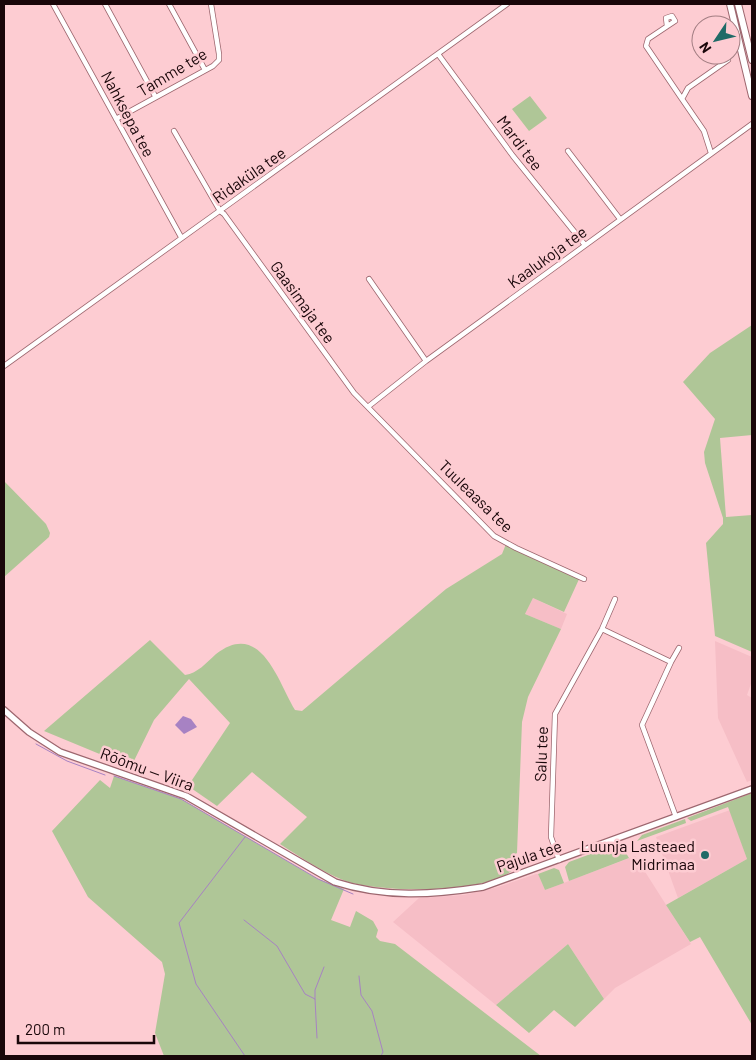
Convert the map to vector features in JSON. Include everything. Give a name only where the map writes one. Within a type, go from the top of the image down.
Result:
[{"type":"main road","points":[[730,4],[752,96]]},
{"type":"main road","points":[[738,4],[752,60]]},
{"type":"street","name":"Nahksepa tee","points":[[54,4],[181,237]]},
{"type":"street","points":[[105,4],[156,96]]},
{"type":"street","points":[[170,4],[205,70]]},
{"type":"street","name":"Tamme tee","points":[[116,119],[205,70],[218,60],[219,54],[211,4]]},
{"type":"street","name":"Ridaküla tee","points":[[4,366],[507,4]]},
{"type":"street","points":[[667,26],[648,39],[646,46],[704,131],[711,153]]},
{"type":"street","name":"Mardi tee","points":[[438,54],[513,156],[584,245]]},
{"type":"street","points":[[682,99],[688,88],[721,65]]},
{"type":"street","name":"Kaalukoja tee","points":[[369,406],[426,361],[752,124]]},
{"type":"street","name":"Gaasimaja tee","points":[[174,131],[220,211],[354,393],[369,406]]},
{"type":"street","points":[[743,131],[752,131]]},
{"type":"street","points":[[568,151],[620,219]]},
{"type":"street","points":[[369,279],[426,361]]},
{"type":"street","name":"Tuuleaasa tee","points":[[369,406],[494,536],[584,579]]},
{"type":"street","name":"Salu tee","points":[[559,860],[551,837],[555,714],[602,629],[615,600]]},
{"type":"street","points":[[602,629],[671,662]]},
{"type":"street","points":[[676,817],[642,724],[679,648]]},
{"type":"street","name":"Rõõmu — Viira","points":[[4,710],[29,732],[60,752],[186,796],[335,882]]},
{"type":"street","name":"Pajula tee","points":[[335,882],[358,889],[387,894],[446,893],[483,887],[752,789]]},
{"type":"shaded area","points":[[533,598],[567,614],[561,629],[525,614]]},
{"type":"shaded area","points":[[715,641],[752,657],[752,681],[747,695],[752,698],[752,780],[747,782],[718,718]]},
{"type":"shaded area","points":[[183,716],[191,719],[197,727],[184,734],[175,725]]},
{"type":"shaded area","name":"Luunja Lasteaed Midrimaa","points":[[730,810],[747,859],[678,898],[656,837]]},
{"type":"shaded area","points":[[635,856],[691,944],[615,988],[604,999],[568,944],[496,1005],[393,922],[419,898],[464,895],[498,887],[536,874],[538,874],[545,890]]},
{"type":"green space","points":[[530,96],[547,118],[529,131],[512,109]]},
{"type":"green space","points":[[752,325],[752,435],[720,438],[726,517],[752,515],[752,652],[715,636],[706,543],[723,524],[723,518],[705,463],[704,452],[715,419],[683,382],[710,353]]},
{"type":"green space","points":[[4,481],[46,524],[50,533],[49,537],[4,577]]},
{"type":"green space","points":[[506,544],[580,577],[564,612],[533,598],[525,614],[561,629],[528,697],[522,722],[517,853],[512,856],[517,865],[505,875],[486,882],[462,887],[434,889],[381,888],[359,884],[343,880],[311,864],[280,844],[307,817],[252,772],[217,806],[188,786],[230,723],[189,679],[154,720],[131,767],[44,731],[150,640],[185,675],[198,670],[216,654],[232,645],[245,644],[256,649],[266,658],[295,710],[302,711],[446,589],[502,554]]},
{"type":"green space","points":[[114,776],[181,799],[318,879],[344,889],[331,920],[350,927],[356,911],[373,921],[378,930],[376,937],[380,941],[395,944],[541,1056],[164,1056],[155,1033],[165,974],[162,962],[88,897],[52,831],[100,780],[110,788]]},
{"type":"green space","points":[[752,793],[752,1025],[700,937],[690,942],[666,905],[747,859],[728,807],[691,821],[687,818]]},
{"type":"green space","points":[[685,819],[686,823],[637,841],[642,835]]},
{"type":"green space","points":[[620,843],[629,858],[569,881],[565,867],[569,862]]},
{"type":"green space","points":[[554,868],[559,870],[564,883],[545,890],[538,874]]},
{"type":"green space","points":[[568,944],[604,999],[575,1027],[554,1010],[529,1033],[496,1005]]},
{"type":"waterway","points":[[36,744],[67,761],[105,775]]},
{"type":"waterway","points":[[114,776],[181,799],[318,879],[353,894]]},
{"type":"waterway","points":[[245,837],[179,923],[196,984],[245,1056]]},
{"type":"waterway","points":[[244,920],[277,946],[305,994],[315,999],[317,1038]]},
{"type":"waterway","points":[[315,999],[315,990],[324,967]]},
{"type":"waterway","points":[[359,976],[361,995],[372,1011],[383,1052],[381,1056]]},
{"type":"place","name":"Luunja Lasteaed Midrimaa","points":[[705,855]]}]
